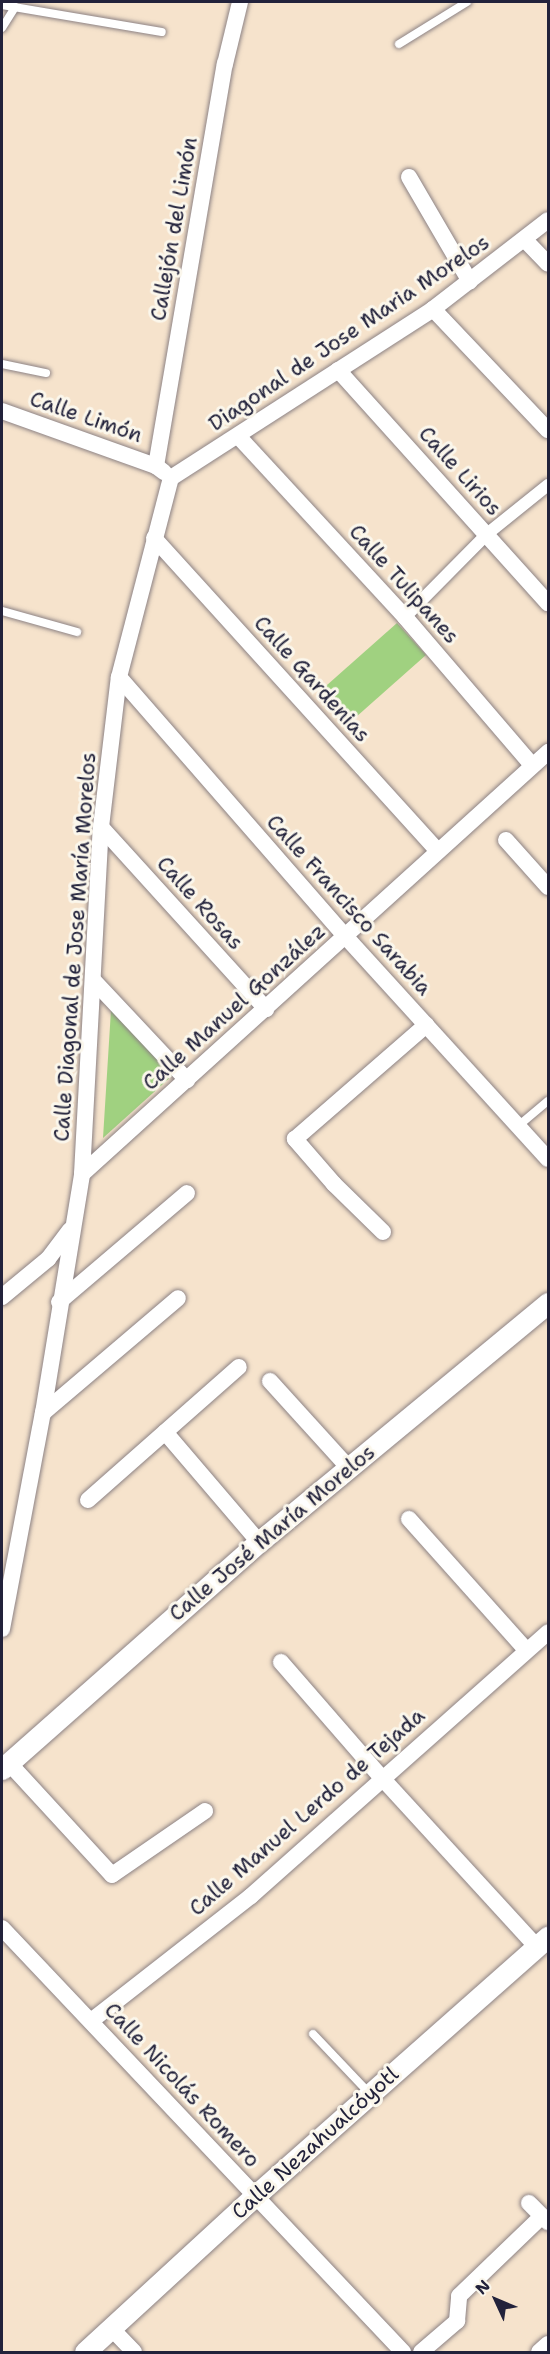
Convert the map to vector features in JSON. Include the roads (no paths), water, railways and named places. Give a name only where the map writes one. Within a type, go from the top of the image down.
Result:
[{"type":"street","name":"Callejón del Limón","points":[[156,466],[225,64],[240,2]]},
{"type":"street","points":[[409,177],[471,282]]},
{"type":"street","name":"Diagonal de Jose Maria Morelos","points":[[171,478],[433,309],[549,220]]},
{"type":"street","points":[[525,240],[549,264]]},
{"type":"street","points":[[433,309],[549,430]]},
{"type":"street","name":"Calle Lirios","points":[[338,370],[549,603]]},
{"type":"street","name":"Calle Limón","points":[[2,411],[156,466],[171,478]]},
{"type":"street","name":"Calle Tulipanes","points":[[238,436],[405,617],[532,765]]},
{"type":"street","name":"Calle Diagonal de Jose María Morelos","points":[[82,1174],[94,981],[100,827],[119,677],[171,478]]},
{"type":"street","points":[[405,617],[488,534],[549,485]]},
{"type":"street","name":"Calle Gardenias","points":[[154,538],[437,850]]},
{"type":"street","name":"Calle Francisco Sarabia","points":[[119,677],[346,937],[549,1160]]},
{"type":"street","name":"Calle Manuel González","points":[[82,1174],[346,937],[437,850],[549,752]]},
{"type":"street","name":"Calle Rosas","points":[[100,827],[266,1009]]},
{"type":"street","points":[[506,840],[548,886]]},
{"type":"street","points":[[94,981],[186,1080]]},
{"type":"street","points":[[382,1232],[334,1184],[295,1139],[426,1025]]},
{"type":"street","points":[[2,1629],[43,1413],[59,1302],[82,1174]]},
{"type":"street","points":[[59,1302],[187,1193]]},
{"type":"street","points":[[2,1297],[48,1259],[72,1227]]},
{"type":"street","points":[[43,1413],[178,1298]]},
{"type":"street","name":"Calle José María Morelos","points":[[5,1766],[259,1542],[549,1303]]},
{"type":"street","points":[[88,1500],[239,1366]]},
{"type":"street","points":[[270,1381],[348,1467]]},
{"type":"street","points":[[165,1432],[259,1542]]},
{"type":"street","points":[[409,1519],[526,1650]]},
{"type":"street","name":"Calle Manuel Lerdo de Tejada","points":[[91,2020],[251,1896],[549,1632]]},
{"type":"street","points":[[281,1662],[382,1778],[543,1942]]},
{"type":"street","points":[[5,1766],[112,1875],[205,1811]]},
{"type":"street","name":"Calle Nicolás Romero","points":[[2,1928],[403,2352]]},
{"type":"street","name":"Calle Nezahualcóyotl","points":[[85,2352],[256,2195],[543,1942]]},
{"type":"street","points":[[421,2352],[456,2321],[459,2296],[545,2219],[529,2203]]},
{"type":"street","points":[[111,2328],[134,2352]]},
{"type":"street","points":[[539,2352],[549,2344]]},
{"type":"lane","points":[[399,44],[467,2]]},
{"type":"lane","points":[[2,5],[162,32]]},
{"type":"lane","points":[[2,28],[15,7]]},
{"type":"lane","points":[[2,364],[46,373]]},
{"type":"lane","points":[[2,611],[76,632]]},
{"type":"lane","points":[[518,1126],[549,1101]]},
{"type":"lane","points":[[313,2034],[370,2095]]}]
